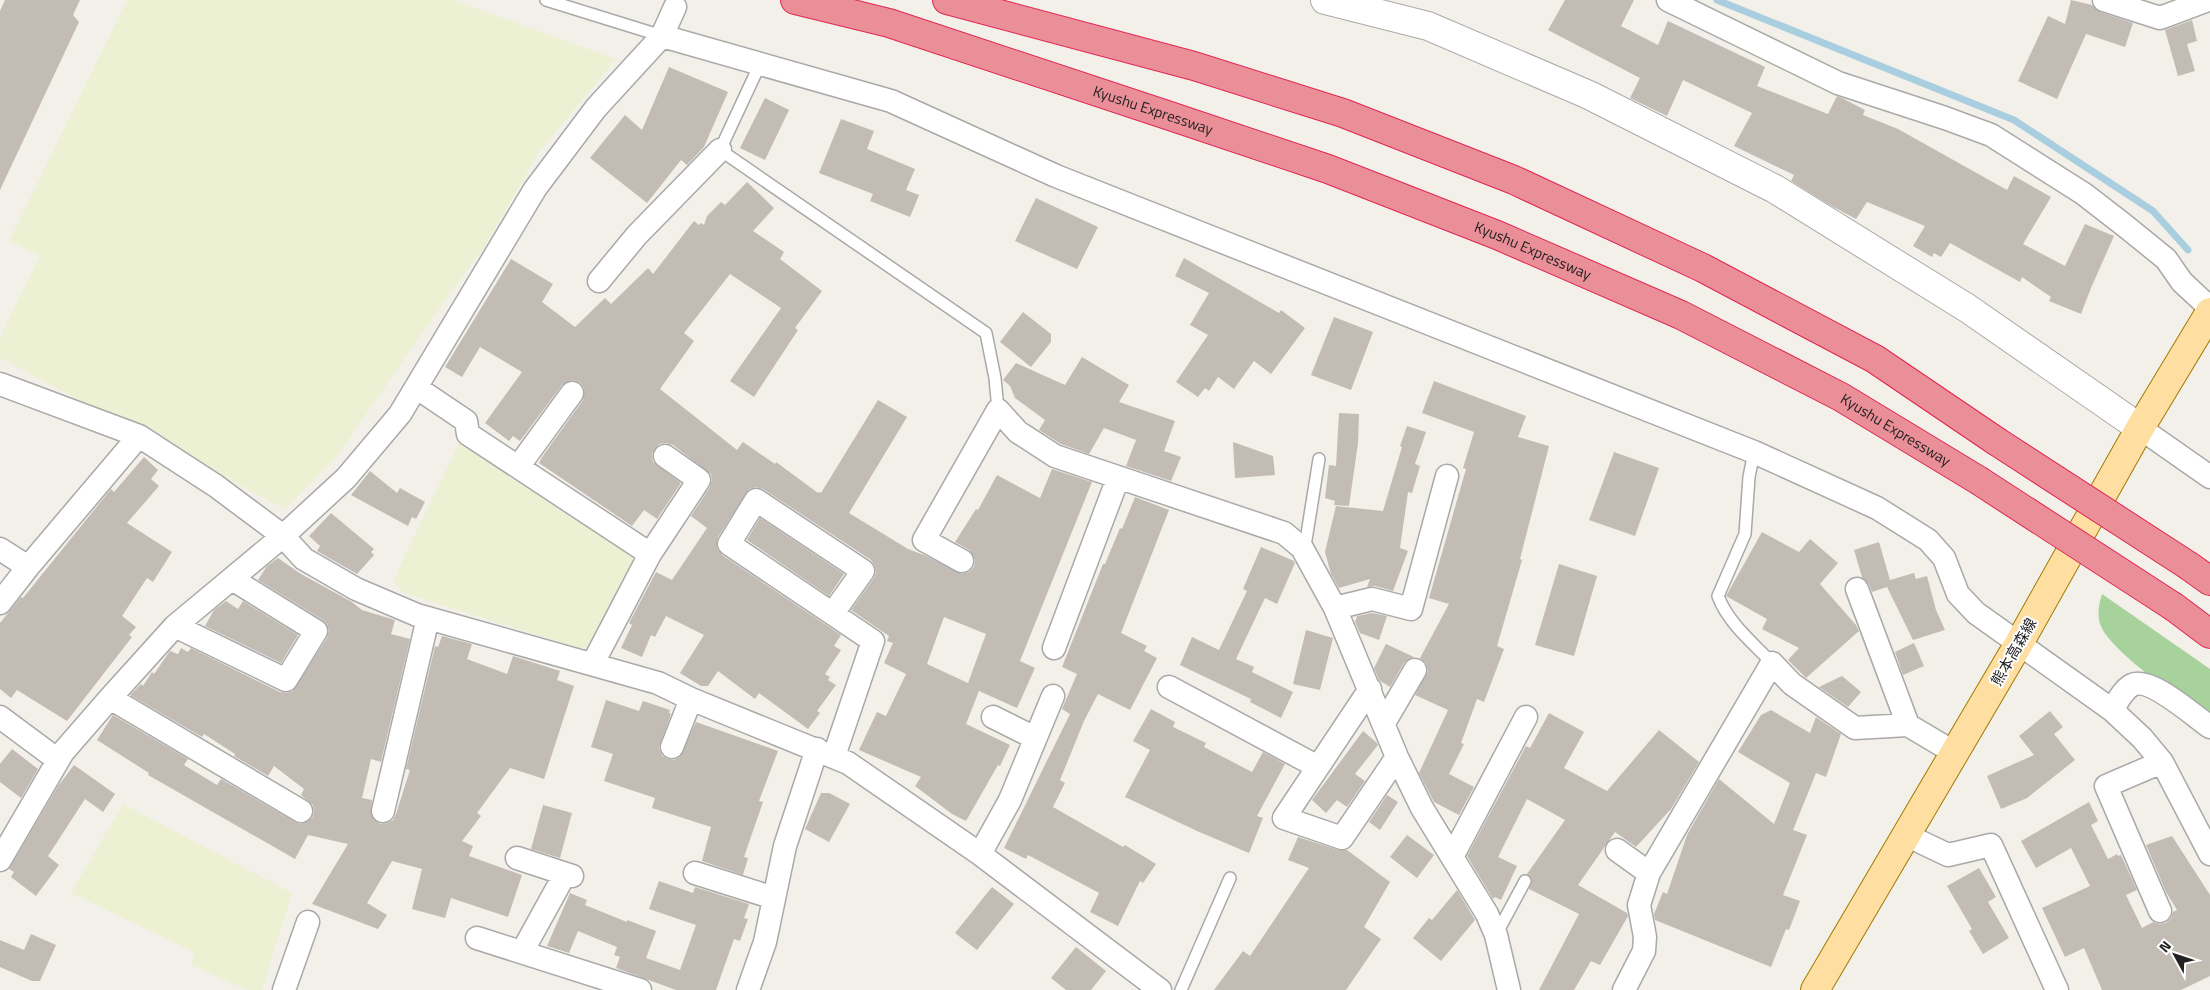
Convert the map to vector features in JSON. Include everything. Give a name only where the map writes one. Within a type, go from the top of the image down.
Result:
[{"type":"highway","name":"Kyushu Expressway","points":[[795,0],[889,23],[1328,169],[1497,234],[1690,319],[1841,397],[1978,480],[2174,607],[2210,634]]},
{"type":"highway","points":[[947,0],[1194,66],[1343,113],[1514,180],[1703,268],[1875,358],[1996,441],[2200,574]]},
{"type":"main road","name":"熊本高森線","points":[[1815,990],[2018,645],[2140,428],[2210,310]]},
{"type":"street","points":[[1324,0],[1428,26],[1589,95],[1775,188],[1967,308],[2210,477]]},
{"type":"street","points":[[1668,0],[1838,83],[1992,135],[2084,194],[2124,225],[2166,259],[2182,282],[2210,310]]},
{"type":"street","points":[[2104,0],[2160,18],[2208,0]]},
{"type":"street","points":[[0,859],[58,760],[110,698],[175,626],[283,536],[346,478],[400,414],[535,189],[596,108],[662,36],[675,7]]},
{"type":"street","points":[[662,36],[892,101],[1056,176],[1754,452],[1877,508],[1928,540],[1944,558],[1952,582],[1966,604],[2018,645],[2112,710],[2142,738],[2162,762],[2210,854]]},
{"type":"street","points":[[599,281],[637,235],[720,150]]},
{"type":"street","points":[[0,384],[139,436],[209,481],[283,536],[304,559],[356,589],[428,618],[593,663],[658,683],[691,699],[848,763],[980,854],[1156,989]]},
{"type":"street","points":[[417,388],[466,421],[468,434],[650,554]]},
{"type":"street","points":[[518,467],[572,393]]},
{"type":"street","points":[[962,561],[924,540],[998,410],[1018,432],[1055,456],[1284,533],[1302,548],[1335,608],[1397,757],[1422,808],[1482,903],[1496,935],[1509,990]]},
{"type":"street","points":[[0,603],[28,567],[139,436]]},
{"type":"street","points":[[593,663],[650,554],[699,480],[665,456]]},
{"type":"street","points":[[1335,608],[1372,599],[1411,609],[1447,476]]},
{"type":"street","points":[[1054,648],[1118,478]]},
{"type":"street","points":[[748,990],[765,942],[785,846],[873,641],[729,544],[756,500],[863,571],[832,613]]},
{"type":"street","points":[[0,549],[28,567]]},
{"type":"street","points":[[175,626],[286,680],[316,630],[232,579]]},
{"type":"street","points":[[1857,589],[1908,725]]},
{"type":"street","points":[[383,810],[428,618]]},
{"type":"street","points":[[1624,990],[1644,950],[1645,937],[1639,905],[1649,873],[1772,663],[1792,684],[1855,728],[1908,725],[1955,753]]},
{"type":"street","points":[[1384,723],[1415,670]]},
{"type":"street","points":[[2112,710],[2125,691],[2133,685],[2142,683],[2154,686],[2210,727]]},
{"type":"street","points":[[1169,687],[1318,767]]},
{"type":"street","points":[[1370,689],[1284,818],[1342,838],[1397,757]]},
{"type":"street","points":[[980,854],[1010,800],[1053,696]]},
{"type":"street","points":[[110,698],[301,811]]},
{"type":"street","points":[[672,746],[691,699]]},
{"type":"street","points":[[1452,857],[1526,716]]},
{"type":"street","points":[[0,717],[58,760]]},
{"type":"street","points":[[993,717],[1036,738]]},
{"type":"street","points":[[2160,911],[2106,786],[2162,762]]},
{"type":"street","points":[[1906,835],[1948,855],[1991,845],[2057,990]]},
{"type":"street","points":[[1617,850],[1649,873]]},
{"type":"street","points":[[517,858],[569,875],[522,952]]},
{"type":"street","points":[[695,873],[774,898]]},
{"type":"street","points":[[284,990],[308,922]]},
{"type":"street","points":[[477,938],[640,990]]},
{"type":"lane","points":[[546,0],[662,36]]},
{"type":"lane","points":[[760,64],[720,150],[986,333],[996,378],[998,410]]},
{"type":"lane","points":[[1754,452],[1749,477],[1745,534],[1718,596],[1723,608],[1734,624],[1772,663]]},
{"type":"lane","points":[[1302,548],[1306,540],[1319,459]]},
{"type":"lane","points":[[1181,990],[1230,878]]},
{"type":"lane","points":[[1496,935],[1525,881]]},
{"type":"green space","points":[[127,0],[453,0],[616,59],[539,152],[484,247],[337,456],[285,509],[0,358],[0,339],[40,256],[9,241]]},
{"type":"green space","points":[[460,441],[632,556],[633,566],[585,650],[404,593],[393,581]]},
{"type":"green space","points":[[2102,594],[2210,669],[2210,719],[2149,675],[2117,648],[2100,624],[2099,605]]},
{"type":"green space","points":[[123,804],[292,893],[262,990],[247,990],[191,965],[194,952],[71,893]]},
{"type":"building","points":[[5,0],[80,0],[73,15],[79,22],[0,190],[0,11]]},
{"type":"building","points":[[1565,0],[1634,0],[1621,26],[1658,45],[1668,21],[1765,67],[1757,86],[1828,114],[1837,96],[1865,110],[1863,115],[1898,129],[2007,190],[2014,176],[2051,197],[2023,244],[2065,266],[2085,224],[2114,236],[2081,314],[2049,301],[2051,297],[2022,277],[2020,282],[1950,243],[1941,257],[1934,253],[1932,257],[1913,246],[1925,226],[1867,202],[1856,219],[1828,204],[1791,181],[1794,175],[1734,146],[1752,113],[1683,80],[1667,116],[1630,98],[1640,78],[1548,30]]},
{"type":"building","points":[[2071,0],[2092,5],[2100,12],[2133,23],[2125,47],[2086,34],[2057,99],[2018,81],[2048,16],[2065,24]]},
{"type":"building","points":[[2192,20],[2197,41],[2187,44],[2195,71],[2178,76],[2165,30]]},
{"type":"building","points":[[669,67],[728,92],[704,147],[687,165],[681,160],[647,203],[590,158],[625,115],[642,130]]},
{"type":"building","points":[[765,98],[789,110],[765,160],[740,148]]},
{"type":"building","points":[[841,119],[874,131],[867,149],[915,169],[906,190],[919,195],[910,217],[870,201],[873,194],[819,173]]},
{"type":"building","points":[[747,182],[774,208],[753,231],[784,252],[780,259],[822,291],[795,328],[798,330],[754,397],[730,381],[781,308],[730,274],[684,333],[694,341],[660,389],[737,450],[743,442],[775,464],[776,462],[818,493],[821,493],[878,400],[907,417],[849,513],[908,549],[962,574],[969,572],[974,567],[975,560],[969,550],[955,542],[976,509],[978,510],[997,475],[1040,498],[1052,469],[1092,482],[1020,661],[1035,668],[1017,708],[979,691],[966,724],[1010,745],[1000,766],[998,765],[966,821],[952,814],[915,786],[921,777],[859,750],[877,712],[886,716],[906,674],[884,663],[893,643],[887,641],[889,636],[851,610],[876,573],[875,566],[871,560],[763,489],[756,487],[749,489],[718,537],[717,549],[722,555],[841,635],[834,646],[841,650],[825,674],[830,677],[828,680],[836,685],[817,711],[820,713],[808,729],[759,693],[755,699],[718,671],[708,686],[701,686],[680,673],[704,635],[666,616],[655,637],[651,635],[642,657],[621,648],[632,625],[629,623],[656,572],[672,580],[707,528],[691,516],[710,487],[711,474],[673,445],[659,444],[652,454],[653,462],[681,483],[657,519],[644,510],[632,526],[539,463],[583,400],[584,388],[580,383],[573,380],[562,385],[520,441],[513,436],[509,441],[485,423],[522,372],[480,347],[462,377],[445,367],[511,259],[553,284],[542,302],[575,327],[605,298],[611,304],[648,268],[653,274],[694,221],[699,225],[701,223],[704,225],[707,216],[721,202],[725,205]],"holes":[[[944,617],[986,634],[968,683],[927,664]]]},
{"type":"building","points":[[1036,198],[1098,227],[1077,269],[1015,241]]},
{"type":"building","points":[[1184,258],[1279,313],[1281,310],[1305,328],[1271,374],[1254,361],[1234,389],[1218,377],[1209,391],[1205,388],[1198,397],[1176,382],[1208,335],[1190,325],[1209,293],[1175,276]]},
{"type":"building","points":[[1023,312],[1051,334],[1051,342],[1031,367],[1000,342]]},
{"type":"building","points":[[1334,317],[1373,332],[1351,390],[1311,375]]},
{"type":"building","points":[[1082,357],[1129,385],[1119,402],[1175,421],[1164,451],[1181,457],[1171,481],[1126,466],[1136,440],[1104,428],[1089,454],[1061,444],[1039,430],[1045,420],[1015,398],[1010,386],[1003,380],[1016,363],[1065,385]]},
{"type":"building","points":[[1434,381],[1526,416],[1518,437],[1549,446],[1520,559],[1522,560],[1497,646],[1504,649],[1484,702],[1477,699],[1461,743],[1464,744],[1449,774],[1474,787],[1459,815],[1434,802],[1419,773],[1448,710],[1415,695],[1428,671],[1426,663],[1420,658],[1449,604],[1429,598],[1466,469],[1463,468],[1474,432],[1422,413]]},
{"type":"building","points":[[1339,413],[1359,414],[1358,443],[1349,506],[1334,505],[1335,501],[1325,498],[1329,465],[1336,466]]},
{"type":"building","points":[[1407,426],[1426,432],[1415,464],[1420,466],[1412,493],[1408,492],[1400,548],[1408,551],[1393,591],[1375,586],[1367,587],[1370,579],[1339,588],[1331,574],[1325,552],[1336,506],[1383,511]]},
{"type":"building","points":[[1233,442],[1273,456],[1275,475],[1235,478]]},
{"type":"building","points":[[1614,452],[1659,468],[1635,536],[1589,520]]},
{"type":"building","points":[[144,457],[158,470],[151,479],[159,486],[127,523],[172,552],[153,582],[147,578],[122,616],[136,627],[129,635],[132,637],[67,721],[17,690],[11,698],[0,689],[0,623],[21,597],[23,598],[111,489],[114,492]]},
{"type":"building","points":[[370,471],[397,493],[400,488],[425,502],[416,519],[412,517],[408,526],[351,495]]},
{"type":"building","points":[[1135,497],[1169,510],[1121,633],[1147,646],[1144,651],[1157,658],[1130,710],[1098,694],[1084,721],[1060,780],[1065,783],[1053,807],[1123,847],[1125,845],[1156,864],[1143,883],[1140,881],[1118,926],[1090,912],[1099,893],[1028,855],[1026,859],[1004,848],[1070,714],[1062,709],[1077,674],[1062,667],[1103,564],[1105,564],[1120,528],[1122,529]]},
{"type":"building","points":[[331,513],[374,549],[371,552],[374,555],[357,574],[317,551],[320,546],[309,536]]},
{"type":"building","points":[[760,518],[844,574],[829,596],[747,540]]},
{"type":"building","points":[[1762,532],[1799,552],[1810,539],[1838,563],[1820,584],[1856,625],[1859,631],[1806,678],[1788,660],[1799,648],[1762,629],[1767,619],[1726,596]]},
{"type":"building","points":[[1879,542],[1890,580],[1914,573],[1916,579],[1927,576],[1936,610],[1945,630],[1913,640],[1887,587],[1872,592],[1869,584],[1862,577],[1854,550]]},
{"type":"building","points":[[1261,547],[1295,563],[1277,604],[1265,598],[1236,659],[1254,667],[1252,672],[1293,692],[1281,718],[1250,702],[1251,699],[1180,665],[1192,637],[1219,650],[1247,591],[1243,589]]},
{"type":"building","points":[[278,558],[301,574],[352,602],[362,610],[395,620],[391,634],[410,639],[381,762],[371,759],[362,798],[372,800],[371,815],[380,824],[393,820],[396,814],[410,770],[406,769],[435,646],[438,647],[442,636],[472,644],[467,659],[507,674],[513,656],[560,671],[557,680],[574,686],[544,779],[510,768],[477,813],[481,816],[462,841],[473,846],[469,856],[522,875],[508,917],[451,898],[445,918],[412,909],[422,869],[392,861],[367,903],[387,915],[378,929],[312,904],[348,844],[308,835],[295,859],[148,775],[149,773],[97,740],[113,715],[188,759],[184,765],[217,785],[221,779],[295,822],[301,824],[312,818],[314,812],[313,805],[301,795],[304,789],[274,766],[268,776],[234,756],[235,754],[204,734],[202,737],[130,695],[141,684],[143,686],[152,672],[154,674],[170,651],[178,654],[181,648],[188,652],[191,648],[280,692],[287,693],[293,691],[327,638],[329,631],[327,624],[323,620],[258,580],[267,566]]},
{"type":"building","points":[[1559,564],[1597,576],[1574,656],[1535,645]]},
{"type":"building","points":[[226,601],[238,609],[243,601],[298,635],[281,663],[205,626],[214,610]]},
{"type":"building","points":[[1372,613],[1387,616],[1379,640],[1360,633],[1355,622],[1357,616]]},
{"type":"building","points":[[1306,630],[1333,638],[1320,690],[1293,684]]},
{"type":"building","points":[[1914,643],[1924,666],[1903,675],[1895,652]]},
{"type":"building","points":[[1386,644],[1414,657],[1404,663],[1390,687],[1379,680],[1374,668]]},
{"type":"building","points":[[1842,676],[1861,692],[1848,707],[1819,687]]},
{"type":"building","points":[[606,700],[639,711],[643,701],[670,710],[669,713],[671,714],[659,748],[662,756],[668,759],[674,760],[680,757],[696,722],[778,751],[759,801],[763,802],[744,857],[748,858],[743,875],[702,861],[711,827],[652,808],[655,798],[604,781],[613,754],[591,747]]},
{"type":"building","points":[[1151,709],[1175,722],[1173,727],[1206,743],[1204,747],[1252,772],[1263,752],[1285,764],[1257,816],[1263,818],[1249,853],[1125,797],[1150,750],[1133,741]]},
{"type":"building","points":[[1771,710],[1810,733],[1816,717],[1841,734],[1826,777],[1816,773],[1793,830],[1807,835],[1783,895],[1800,901],[1789,930],[1786,929],[1771,967],[1655,920],[1654,914],[1663,892],[1667,894],[1687,835],[1719,779],[1774,824],[1790,783],[1738,752],[1761,715]]},
{"type":"building","points":[[2050,711],[2063,727],[2054,734],[2075,760],[2027,798],[2001,809],[1987,776],[2034,755],[2019,736]]},
{"type":"building","points":[[1549,713],[1584,732],[1564,768],[1607,791],[1659,730],[1699,762],[1671,809],[1636,847],[1615,832],[1578,885],[1627,913],[1628,916],[1600,965],[1591,961],[1574,990],[1539,990],[1579,914],[1529,889],[1532,880],[1527,874],[1565,820],[1527,799],[1498,857],[1517,866],[1501,900],[1495,897],[1493,899],[1467,856],[1526,746],[1530,748]]},
{"type":"building","points":[[1363,731],[1378,745],[1355,774],[1365,781],[1347,807],[1337,800],[1326,813],[1312,800]]},
{"type":"building","points":[[12,749],[38,769],[21,798],[0,782],[0,764]]},
{"type":"building","points":[[74,765],[115,794],[103,812],[85,799],[48,856],[59,865],[36,896],[11,877],[14,872],[9,869],[58,786]]},
{"type":"building","points":[[821,793],[829,793],[850,804],[829,842],[805,829]]},
{"type":"building","points":[[1387,795],[1398,802],[1380,830],[1369,822]]},
{"type":"building","points":[[2089,802],[2098,821],[2091,825],[2108,859],[2117,854],[2118,856],[2121,855],[2137,890],[2126,895],[2142,928],[2153,922],[2159,924],[2166,923],[2171,918],[2173,912],[2177,910],[2166,892],[2146,845],[2172,836],[2210,895],[2210,976],[2181,990],[2102,990],[2084,948],[2065,957],[2042,908],[2090,886],[2071,848],[2036,868],[2021,841]]},
{"type":"building","points":[[543,805],[572,813],[560,858],[531,849]]},
{"type":"building","points":[[1407,835],[1434,855],[1417,878],[1390,857]]},
{"type":"building","points":[[1298,837],[1338,850],[1347,850],[1390,882],[1364,927],[1381,939],[1346,990],[1214,990],[1243,951],[1250,956],[1309,868],[1288,860]]},
{"type":"building","points":[[1979,868],[1996,897],[1988,902],[2009,938],[1983,954],[1969,931],[1972,929],[1947,886]]},
{"type":"building","points":[[659,881],[693,893],[695,887],[749,904],[744,918],[748,919],[740,941],[734,939],[716,990],[676,990],[616,968],[620,957],[614,955],[617,947],[578,931],[569,953],[547,946],[570,893],[587,900],[585,905],[627,922],[627,920],[656,931],[646,958],[680,970],[696,925],[649,909]]},
{"type":"building","points":[[992,887],[1014,904],[977,950],[955,933]]},
{"type":"building","points":[[1457,890],[1475,920],[1441,961],[1413,938],[1429,918],[1432,920]]},
{"type":"building","points":[[31,934],[56,945],[40,981],[32,981],[0,967],[0,940],[24,950]]},
{"type":"building","points":[[1076,947],[1106,971],[1091,990],[1066,990],[1051,978]]},
{"type":"waterway","points":[[1717,0],[2014,120],[2153,211],[2188,250]]}]
